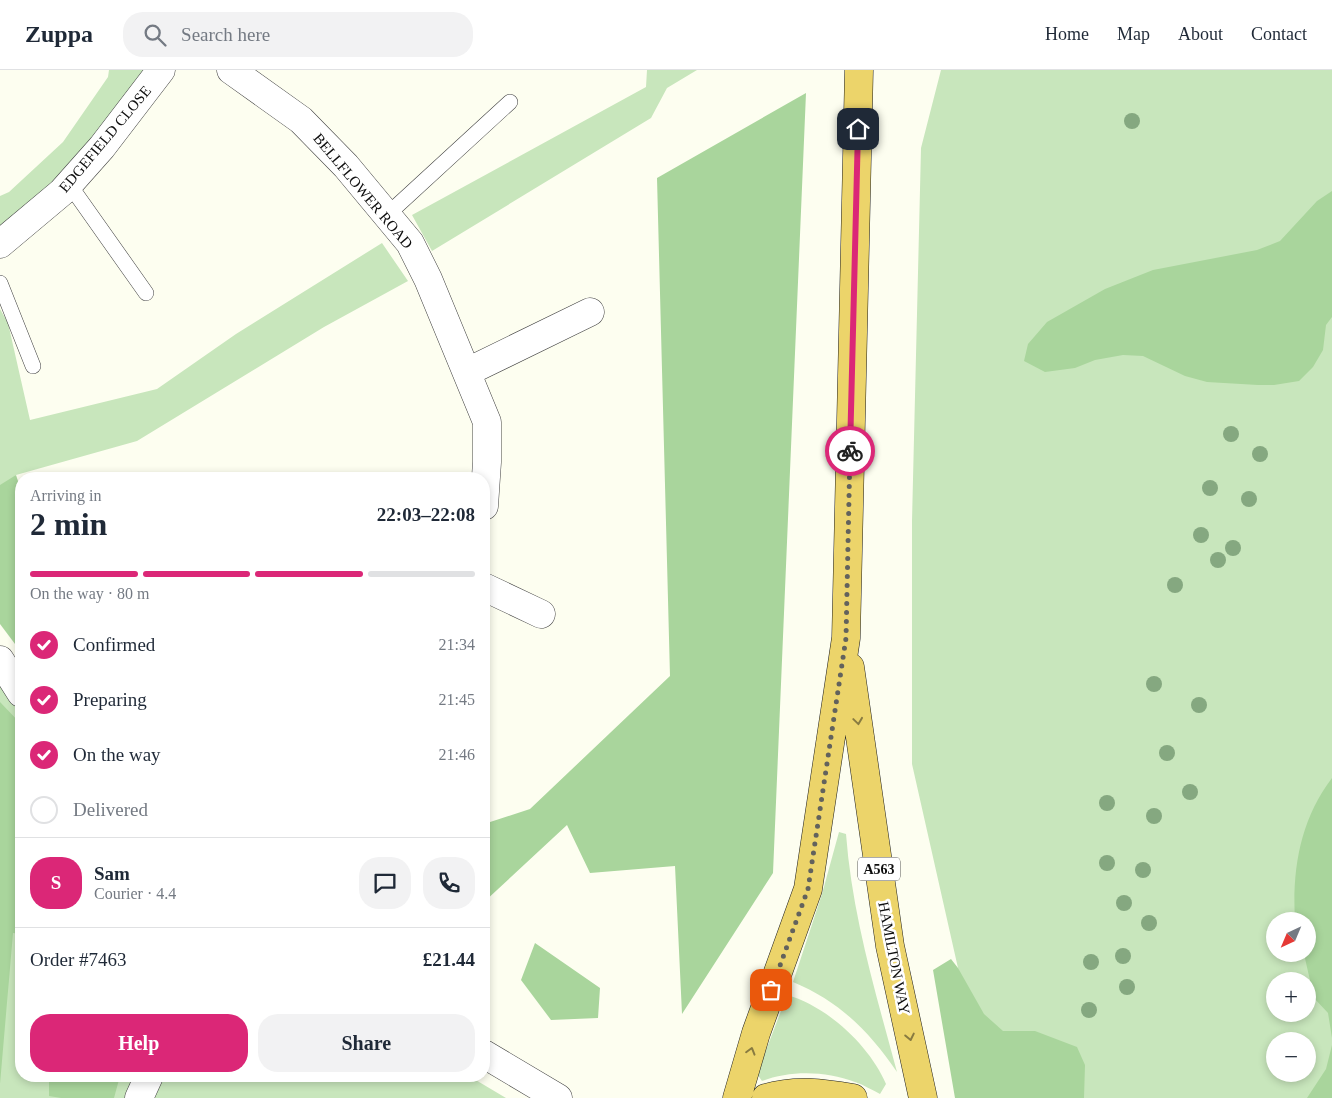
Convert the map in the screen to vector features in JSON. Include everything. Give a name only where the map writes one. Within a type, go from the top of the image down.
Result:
[{"type":"highway","name":"HAMILTON WAY","points":[[737,1098],[756,1033],[808,889],[846,638],[859,70]]},
{"type":"highway","name":"HAMILTON WAY","points":[[846,638],[890,946],[923,1098]]},
{"type":"highway","points":[[766,1098],[781,1093],[812,1092],[853,1098]]},
{"type":"street","name":"EDGEFIELD CLOSE","points":[[0,244],[60,194],[102,147],[161,70]]},
{"type":"street","name":"BELLFLOWER ROAD","points":[[231,70],[301,120],[346,166],[410,243],[428,279],[487,422],[487,472]]},
{"type":"street","points":[[467,372],[590,312]]},
{"type":"street","points":[[490,590],[541,614]]},
{"type":"street","points":[[0,660],[15,684]]},
{"type":"street","points":[[490,1058],[548,1092],[580,1098]]},
{"type":"street","points":[[139,1098],[146,1082]]},
{"type":"lane","points":[[387,215],[510,102]]},
{"type":"lane","points":[[69,184],[146,293]]},
{"type":"lane","points":[[0,283],[33,366]]},
{"type":"green space","points":[[109,70],[157,70],[0,245],[0,196],[9,192],[63,142],[108,77]]},
{"type":"green space","points":[[647,70],[697,70],[667,88],[651,118],[432,251],[412,215],[646,87]]},
{"type":"green space","points":[[941,70],[1332,70],[1332,1098],[994,1098],[967,1008],[912,764],[912,521],[921,148]]},
{"type":"green space","points":[[806,93],[773,873],[682,1014],[675,866],[590,873],[567,825],[490,896],[490,822],[530,809],[670,676],[657,178]]},
{"type":"green space","points":[[1332,191],[1332,317],[1326,325],[1323,350],[1313,367],[1299,381],[1274,385],[1207,382],[1185,376],[1143,356],[1123,355],[1095,360],[1075,368],[1045,372],[1024,361],[1028,344],[1047,322],[1105,289],[1153,270],[1257,250],[1280,241],[1317,201]]},
{"type":"green space","points":[[382,243],[408,281],[324,327],[137,441],[27,472],[15,472],[15,476],[0,495],[0,309],[8,323],[30,420],[157,389],[236,334]]},
{"type":"green space","points":[[15,476],[15,644],[0,624],[0,485]]},
{"type":"green space","points":[[0,676],[15,695],[15,1082],[479,1082],[506,1098],[0,1098]]},
{"type":"green space","points":[[0,702],[15,718],[15,933],[13,933],[0,1084]]},
{"type":"green space","points":[[1332,778],[1332,1038],[1328,1013],[1316,1000],[1316,972],[1308,972],[1306,962],[1316,962],[1316,912],[1295,912],[1294,902],[1300,846],[1305,828],[1321,794]]},
{"type":"green space","points":[[839,832],[846,834],[859,924],[897,1072],[875,1043],[852,1019],[825,998],[793,982],[822,894]]},
{"type":"green space","points":[[535,943],[600,988],[598,1018],[551,1020],[521,980]]},
{"type":"green space","points":[[951,959],[984,1014],[1003,1031],[1035,1031],[1077,1047],[1085,1065],[1084,1098],[955,1098],[933,970]]},
{"type":"green space","points":[[787,995],[817,1008],[846,1029],[879,1070],[886,1084],[880,1094],[844,1078],[820,1074],[785,1075],[762,1081],[757,1074]]},
{"type":"green space","points":[[1332,1045],[1332,1098],[1307,1098],[1326,1069]]},
{"type":"green space","points":[[49,1082],[118,1082],[114,1098],[61,1098],[49,1096]]},
{"type":"way so far","points":[[771,990],[808,889],[846,638],[850,451]]},
{"type":"route","points":[[850,451],[858,129]]}]
